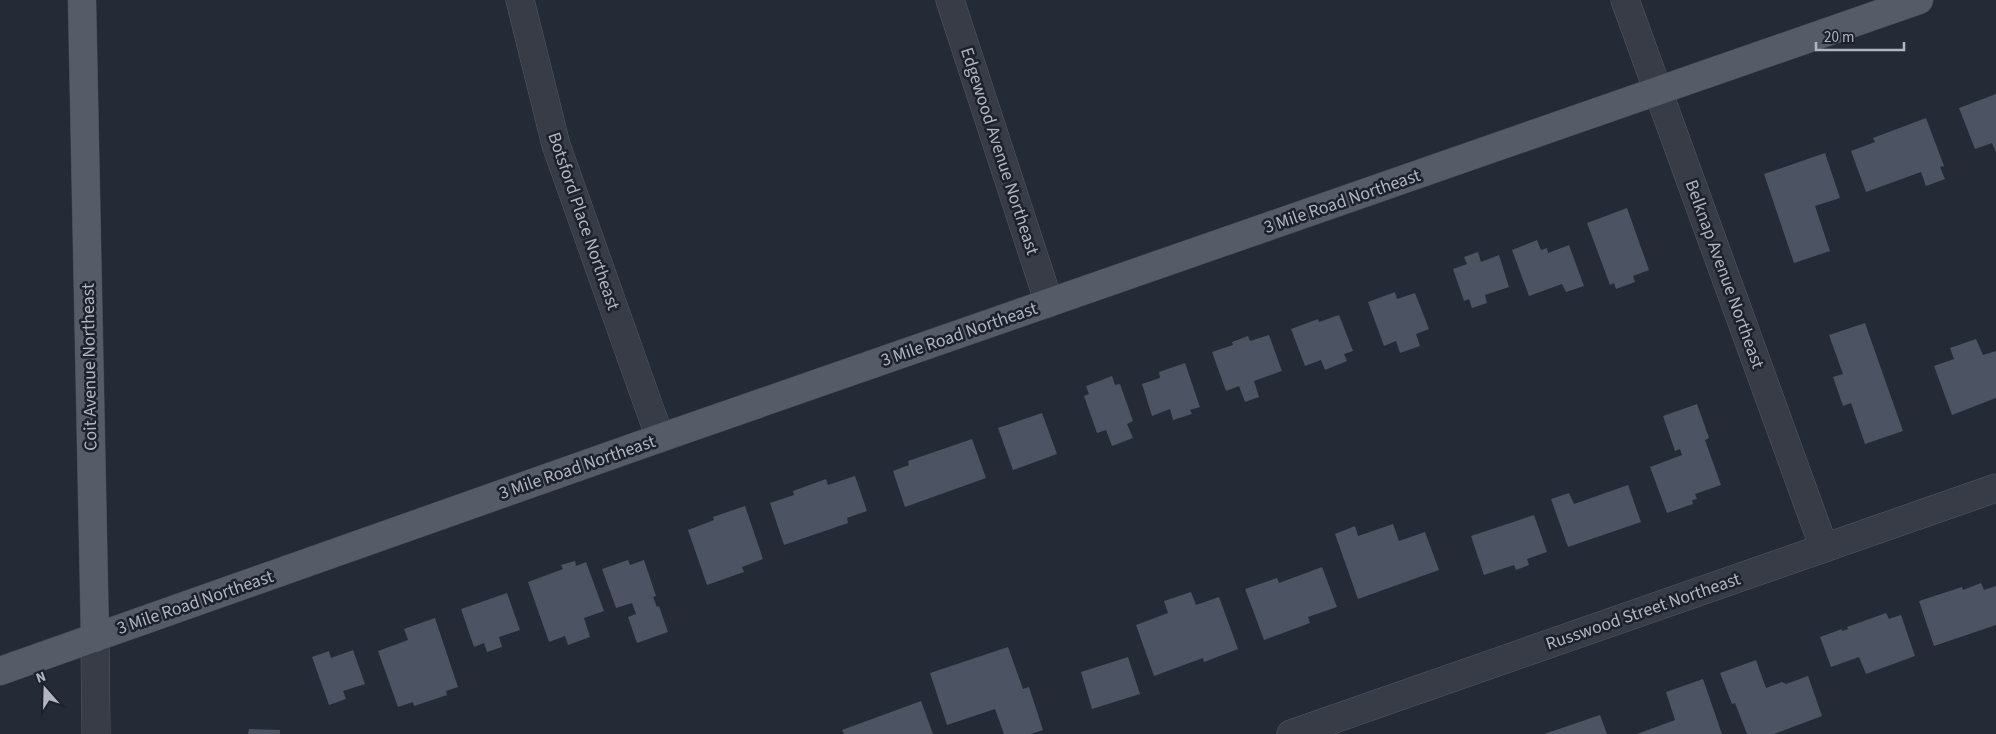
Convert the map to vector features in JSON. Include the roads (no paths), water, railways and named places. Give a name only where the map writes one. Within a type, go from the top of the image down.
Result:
[{"type":"main road","name":"Coit Avenue Northeast","points":[[82,0],[96,638]]},
{"type":"main road","name":"3 Mile Road Northeast","points":[[0,670],[1919,0]]},
{"type":"street","name":"Botsford Place Northeast","points":[[520,0],[556,145],[660,438]]},
{"type":"street","name":"Edgewood Avenue Northeast","points":[[950,0],[1049,303]]},
{"type":"street","name":"Belknap Avenue Northeast","points":[[1625,0],[1824,548]]},
{"type":"street","name":"Russwood Street Northeast","points":[[1291,734],[1996,488]]},
{"type":"street","name":"Coit Avenue Northeast","points":[[96,638],[96,734]]}]
